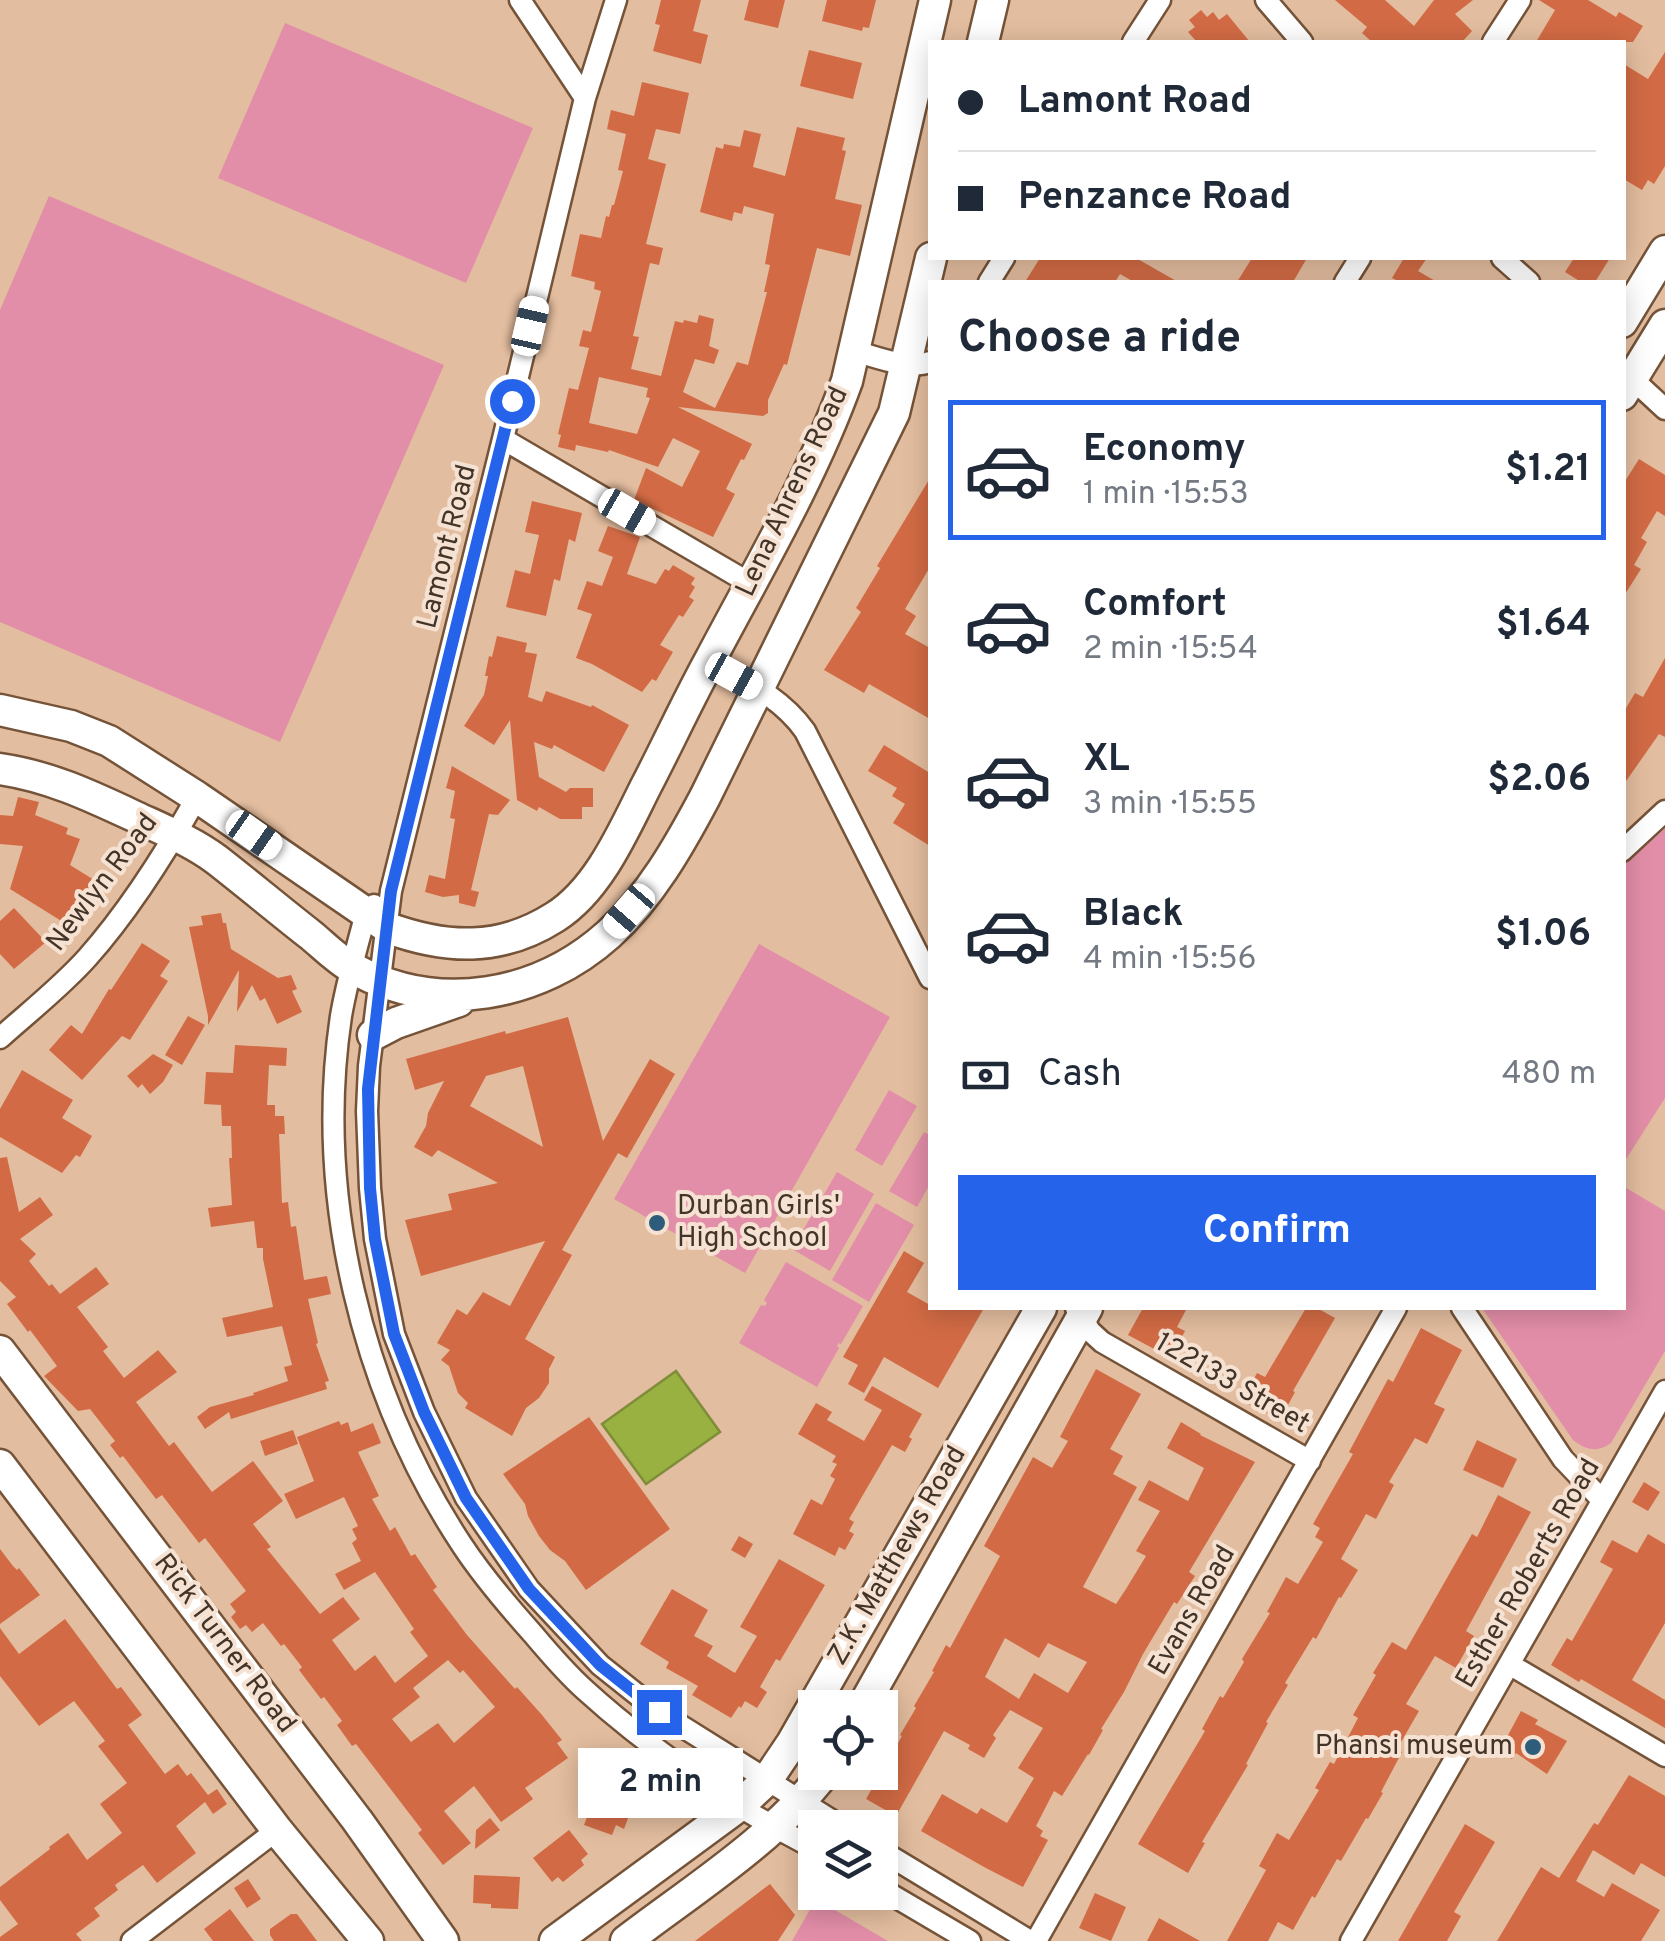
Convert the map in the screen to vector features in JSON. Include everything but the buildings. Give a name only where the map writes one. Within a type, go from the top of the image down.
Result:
[{"type":"main road","name":"Lena Ahrens Road","points":[[929,40],[936,0]]},
{"type":"main road","points":[[983,40],[993,0]]},
{"type":"main road","name":"Lena Ahrens Road","points":[[0,710],[70,726],[109,740],[377,920],[421,940],[460,945],[492,941],[525,932],[558,916],[586,888],[612,853],[834,417],[847,382],[926,57]]},
{"type":"main road","points":[[1626,315],[1665,252]]},
{"type":"main road","name":"Lena Ahrens Road","points":[[0,769],[72,788],[176,835],[212,856],[366,974],[404,990],[437,996],[482,994],[534,981],[576,960],[610,933],[676,850],[759,690],[918,363],[928,282]]},
{"type":"main road","points":[[1626,381],[1665,325]]},
{"type":"main road","points":[[373,1035],[396,1023],[482,994]]},
{"type":"main road","name":"Z.K. Matthews Road","points":[[555,1941],[738,1806],[767,1780],[792,1744],[1040,1310]]},
{"type":"main road","name":"Z.K. Matthews Road","points":[[872,1690],[1081,1311]]},
{"type":"main road","name":"Rick Turner Road","points":[[0,1351],[357,1820],[443,1941]]},
{"type":"main road","points":[[0,1466],[277,1830],[368,1941]]},
{"type":"main road","points":[[908,1538],[946,1559]]},
{"type":"main road","points":[[626,1941],[776,1826],[811,1790]]},
{"type":"street","points":[[520,0],[585,98]]},
{"type":"street","name":"Lamont Road","points":[[377,920],[391,891],[585,98],[616,0]]},
{"type":"street","points":[[1134,40],[1160,0]]},
{"type":"street","points":[[1266,0],[1300,40]]},
{"type":"street","points":[[1494,40],[1520,0]]},
{"type":"street","points":[[1504,260],[1527,280]]},
{"type":"street","points":[[854,351],[918,363]]},
{"type":"street","points":[[1626,381],[1665,409]]},
{"type":"street","points":[[503,439],[751,584]]},
{"type":"street","points":[[709,661],[775,698],[806,731],[928,970]]},
{"type":"street","name":"Newlyn Road","points":[[0,1038],[84,961],[176,835],[198,797]]},
{"type":"street","points":[[1626,847],[1665,811]]},
{"type":"street","points":[[377,920],[366,974],[373,1035],[367,1111],[375,1239],[394,1334],[424,1412],[466,1498],[529,1589],[600,1665],[659,1712],[814,1810]]},
{"type":"street","points":[[377,920],[366,974],[342,1016],[335,1133],[345,1247],[356,1301],[382,1387],[410,1451],[462,1544],[498,1594],[584,1689],[738,1806],[798,1839]]},
{"type":"street","points":[[356,1301],[386,1295]]},
{"type":"street","name":"Evans Road","points":[[1033,1941],[1395,1310]]},
{"type":"street","points":[[1463,1310],[1563,1459],[1602,1500]]},
{"type":"street","name":"122133 Street","points":[[1081,1311],[1090,1332],[1102,1342],[1310,1461]]},
{"type":"street","name":"Esther Roberts Road","points":[[1351,1941],[1665,1391]]},
{"type":"street","points":[[443,1513],[466,1498]]},
{"type":"street","points":[[548,1652],[570,1633]]},
{"type":"street","points":[[1509,1664],[1665,1756]]},
{"type":"street","points":[[132,1941],[277,1830]]},
{"type":"street","points":[[898,1861],[1033,1941]]},
{"type":"street","points":[[898,1899],[970,1941]]},
{"type":"shaded area","points":[[285,23],[533,128],[466,283],[218,178]]},
{"type":"shaded area","points":[[49,196],[444,365],[280,742],[0,622],[0,310]]},
{"type":"shaded area","points":[[1665,828],[1665,1098],[1626,1159],[1626,863]]},
{"type":"shaded area","points":[[759,944],[890,1017],[745,1273],[614,1199]]},
{"type":"shaded area","points":[[889,1090],[917,1106],[882,1166],[855,1150]]},
{"type":"shaded area","points":[[924,1132],[928,1134],[928,1188],[917,1207],[889,1191]]},
{"type":"shaded area","points":[[837,1172],[874,1194],[830,1271],[792,1249]]},
{"type":"shaded area","points":[[1626,1188],[1665,1211],[1665,1351],[1611,1443],[1592,1449],[1573,1440],[1483,1310],[1626,1310]]},
{"type":"shaded area","points":[[876,1203],[914,1225],[869,1302],[832,1280]]},
{"type":"shaded area","points":[[786,1262],[863,1306],[817,1387],[739,1343],[761,1305],[767,1303],[764,1300]]},
{"type":"shaded area","points":[[676,1371],[720,1432],[646,1484],[602,1424]]},
{"type":"shaded area","points":[[810,1910],[835,1910],[888,1941],[792,1941]]},
{"type":"place","name":"Durban Girls' High School","points":[[657,1223]]},
{"type":"place","name":"Phansi museum","points":[[1533,1747]]},
{"type":"route","points":[[512,401],[391,891],[369,1066],[367,1111],[375,1239],[394,1334],[424,1412],[466,1498],[529,1589],[600,1665],[659,1712]]}]
